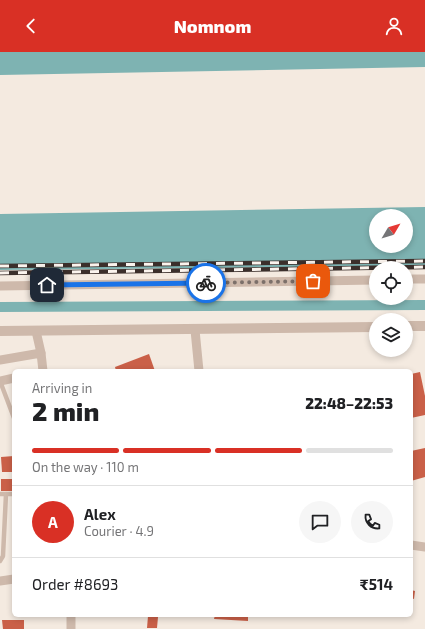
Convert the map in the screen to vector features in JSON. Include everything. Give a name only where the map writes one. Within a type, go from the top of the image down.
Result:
[{"type":"street","points":[[413,280],[425,279]]},
{"type":"street","points":[[0,286],[369,280]]},
{"type":"street","points":[[413,326],[425,326]]},
{"type":"street","points":[[0,331],[369,327]]},
{"type":"street","points":[[195,330],[200,369]]},
{"type":"street","points":[[36,331],[41,352],[43,369]]},
{"type":"street","points":[[0,360],[41,352]]},
{"type":"street","points":[[0,381],[12,378]]},
{"type":"street","points":[[413,545],[425,548]]},
{"type":"street","points":[[0,581],[12,579]]},
{"type":"street","points":[[70,617],[71,629]]},
{"type":"lane","points":[[0,381],[12,413]]},
{"type":"lane","points":[[0,494],[12,494]]},
{"type":"lane","points":[[0,560],[3,556],[6,494]]},
{"type":"water","points":[[0,52],[425,52],[425,67],[0,75]]},
{"type":"water","points":[[425,207],[425,266],[413,266],[413,261],[369,261],[369,267],[0,270],[0,214]]},
{"type":"building","points":[[149,354],[154,369],[116,369],[115,367]]},
{"type":"building","points":[[420,372],[425,396],[425,415],[413,418],[413,374]]},
{"type":"building","points":[[425,448],[425,477],[413,480],[413,451]]},
{"type":"building","points":[[12,456],[12,472],[2,472],[1,457]]},
{"type":"building","points":[[1,479],[12,479],[12,491],[1,491]]},
{"type":"building","points":[[413,590],[415,591],[413,599]]},
{"type":"building","points":[[148,617],[158,617],[157,628],[147,628]]},
{"type":"building","points":[[214,617],[248,617],[248,621],[214,619]]},
{"type":"building","points":[[2,620],[24,620],[24,629],[3,629]]},
{"type":"waterway","points":[[0,307],[425,305]]},
{"type":"railway","points":[[0,266],[425,261]]},
{"type":"railway","points":[[0,273],[425,267]]},
{"type":"way so far","points":[[206,283],[313,281]]},
{"type":"route","points":[[47,285],[206,283]]}]
